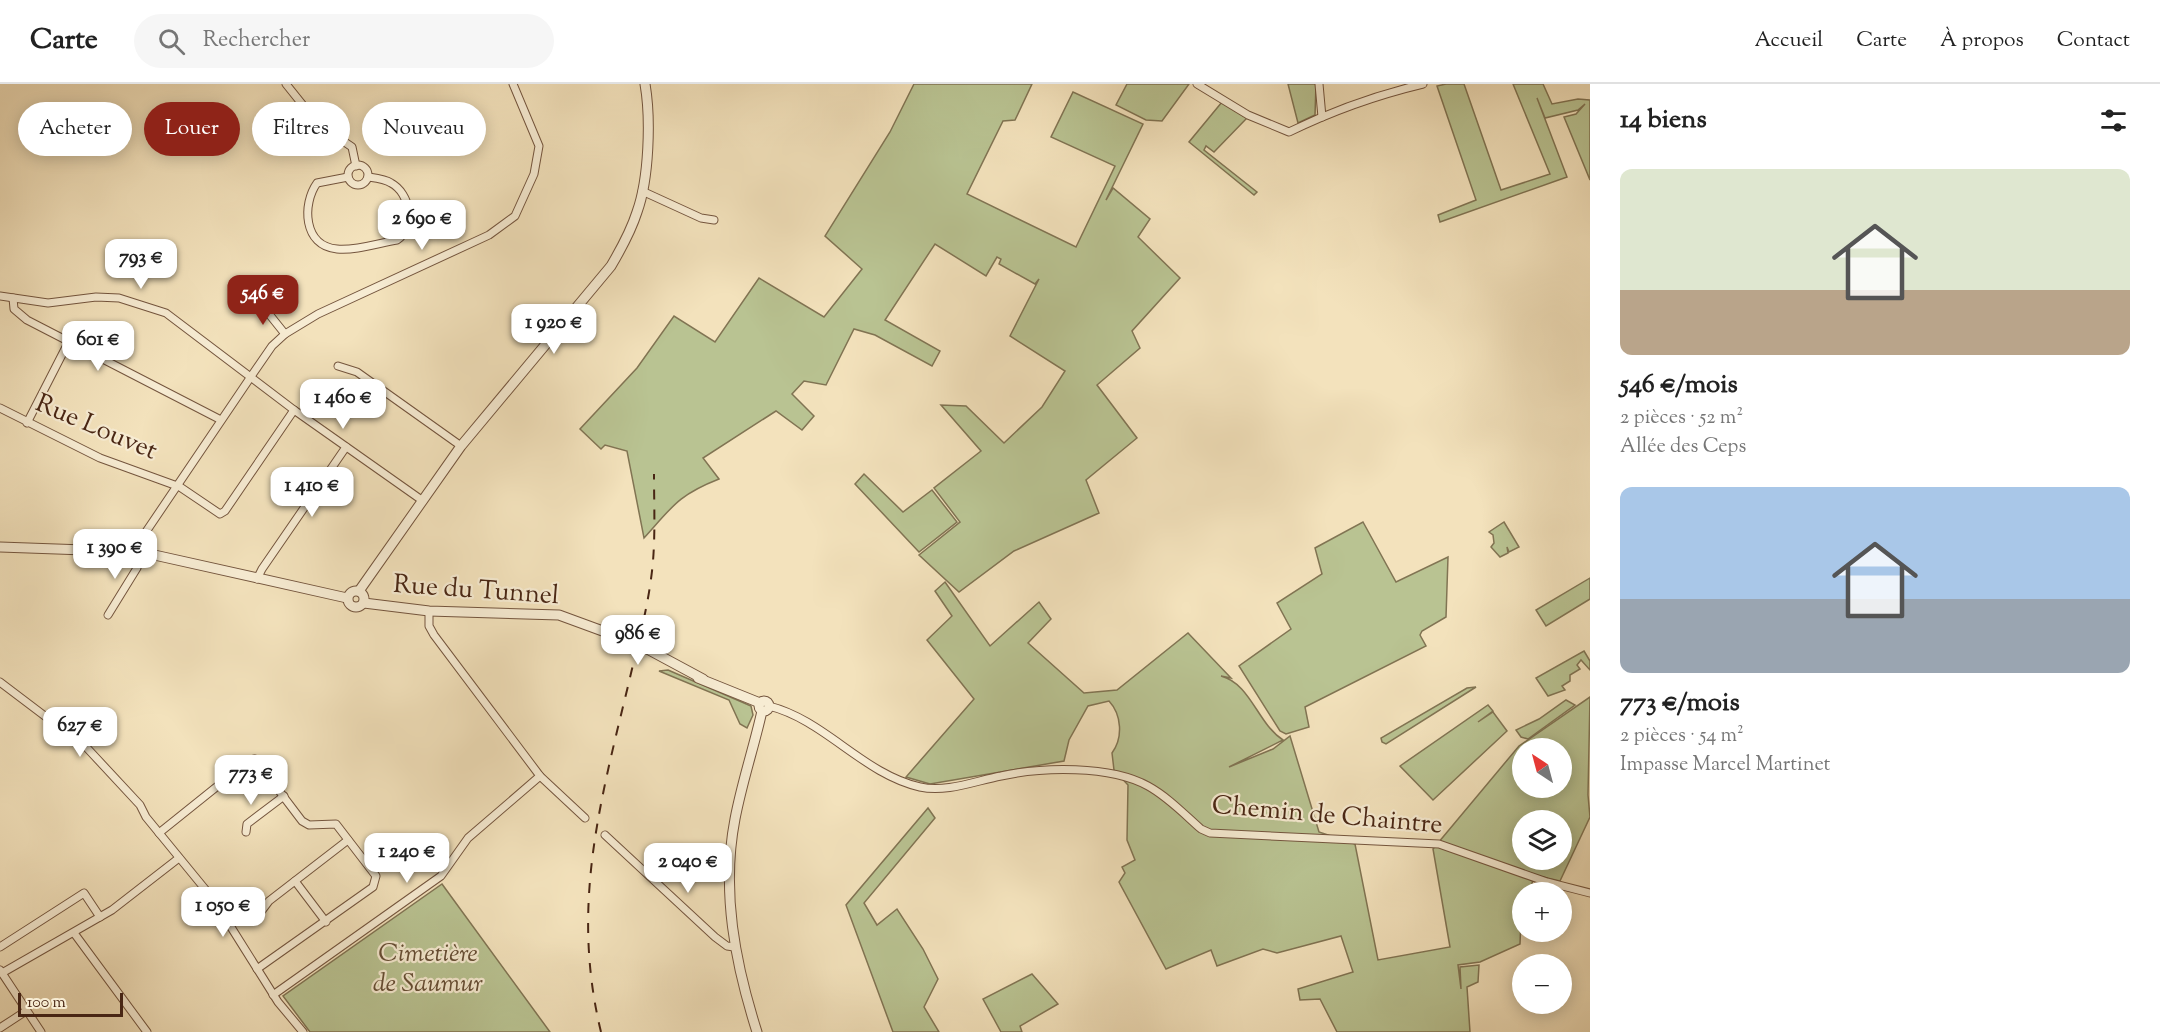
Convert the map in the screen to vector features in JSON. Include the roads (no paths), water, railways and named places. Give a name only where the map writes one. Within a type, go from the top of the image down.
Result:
[{"type":"street","points":[[286,84],[318,124],[352,147],[356,166]]},
{"type":"street","points":[[108,615],[137,568],[137,552],[176,485],[272,346],[285,334],[318,314],[489,235],[515,216],[534,174],[539,146],[513,84]]},
{"type":"street","points":[[347,598],[351,592],[360,591],[461,446],[611,266],[637,215],[642,191],[649,117],[645,84]]},
{"type":"street","points":[[1197,84],[1248,115],[1289,132],[1322,117],[1393,91],[1423,84]]},
{"type":"street","points":[[1319,84],[1322,117]]},
{"type":"street","points":[[356,166],[364,168],[368,177],[359,185],[351,183],[348,177],[350,168],[356,166]]},
{"type":"street","points":[[348,177],[317,183],[308,196],[307,224],[319,241],[338,249],[397,240],[405,234],[410,225],[410,212],[399,190],[392,183],[368,177]]},
{"type":"street","points":[[642,191],[701,218],[714,220]]},
{"type":"street","points":[[0,296],[48,303],[96,297],[119,298],[148,306],[183,324],[250,378],[423,501]]},
{"type":"street","points":[[13,298],[14,309],[19,314],[68,343],[221,420]]},
{"type":"street","points":[[261,304],[285,334]]},
{"type":"street","points":[[27,423],[68,343]]},
{"type":"street","points":[[338,366],[357,372],[461,446]]},
{"type":"street","name":"Rue Louvet","points":[[0,408],[100,458],[176,485],[220,514],[225,511],[294,410]]},
{"type":"street","points":[[258,579],[262,569],[346,447]]},
{"type":"street","points":[[1,544],[137,552],[347,598],[354,607],[364,603],[364,597],[360,591]]},
{"type":"street","name":"Rue du Tunnel","points":[[364,603],[429,611],[547,613],[584,623],[638,644],[703,679],[764,707]]},
{"type":"street","points":[[429,611],[429,626],[434,635],[540,776],[585,818]]},
{"type":"street","points":[[0,682],[87,748],[140,805],[159,833],[214,900],[273,994],[303,1032]]},
{"type":"street","points":[[757,1032],[734,947],[730,877],[734,821],[764,707]]},
{"type":"street","name":"Chemin de Chaintre","points":[[764,707],[800,718],[868,763],[920,787],[943,788],[1034,771],[1093,772],[1125,778],[1147,786],[1201,829],[1210,832],[1439,844],[1546,882],[1590,893]]},
{"type":"street","points":[[159,833],[250,760],[255,759],[306,824],[333,823],[375,876],[376,882],[326,922],[257,969]]},
{"type":"street","points":[[273,994],[441,876],[468,838],[540,776]]},
{"type":"street","points":[[246,832],[247,824],[284,796]]},
{"type":"street","points":[[605,835],[726,946],[734,947]]},
{"type":"street","points":[[260,913],[269,901],[348,840]]},
{"type":"street","points":[[41,1032],[1,972],[100,917],[179,858]]},
{"type":"street","points":[[295,881],[326,922]]},
{"type":"street","points":[[0,947],[84,893],[100,917]]},
{"type":"street","points":[[74,933],[145,1029],[134,1032]]},
{"type":"street","points":[[0,1028],[26,1011]]},
{"type":"railway","points":[[601,1032],[592,986],[588,942],[592,858],[607,773],[649,593],[653,566],[654,474]]},
{"type":"park label","name":"Cimetière de Saumur","points":[[428,969]]}]
